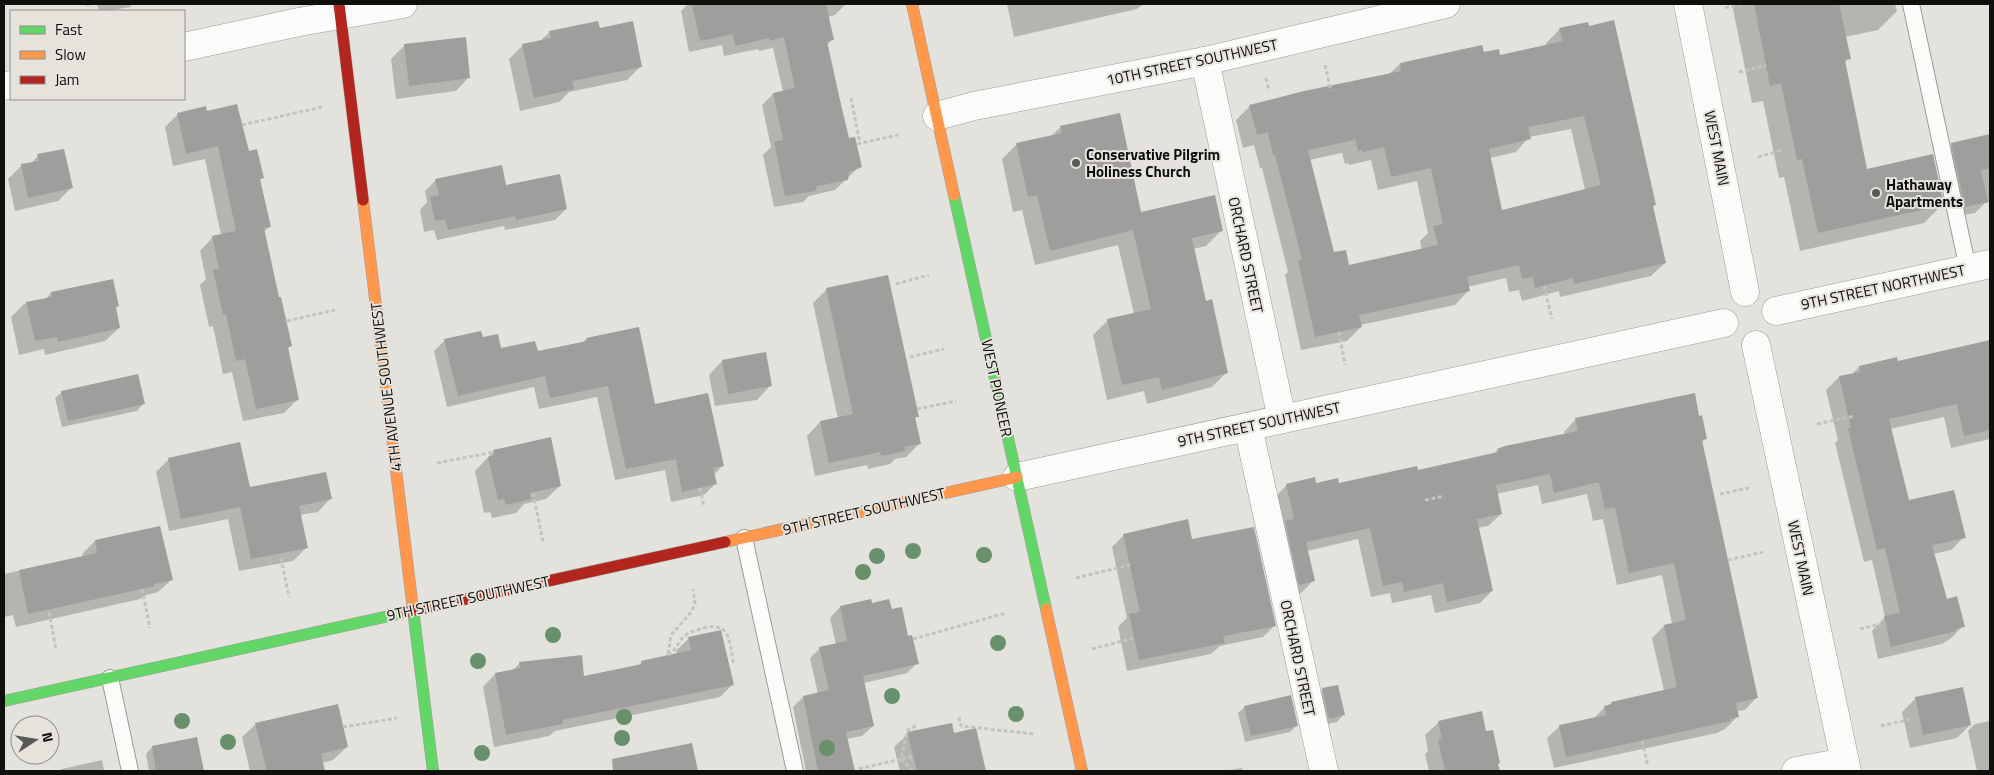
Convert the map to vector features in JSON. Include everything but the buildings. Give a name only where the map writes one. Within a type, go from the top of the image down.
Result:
[{"type":"street","points":[[185,48],[340,9],[403,4]]},
{"type":"street","name":"WEST PIONEER","points":[[912,4],[1082,771]]},
{"type":"street","name":"10TH STREET SOUTHWEST","points":[[937,116],[974,106],[1205,62],[1446,4]]},
{"type":"street","name":"WEST MAIN","points":[[1688,4],[1745,292]]},
{"type":"street","name":"4TH AVENUE SOUTHWEST","points":[[340,9],[433,771]]},
{"type":"street","name":"ORCHARD STREET","points":[[1205,62],[1282,419]]},
{"type":"street","name":"9TH STREET NORTHWEST","points":[[1776,311],[1979,266]]},
{"type":"street","points":[[1752,291],[1764,295],[1770,299],[1776,311],[1777,322],[1773,332],[1766,340],[1756,345],[1745,345],[1735,341],[1728,333],[1724,323],[1724,312],[1728,303],[1736,296],[1745,292],[1752,291]]},
{"type":"street","name":"9TH STREET SOUTHWEST","points":[[4,701],[1724,323]]},
{"type":"street","name":"WEST MAIN","points":[[1756,345],[1846,767]]},
{"type":"street","name":"ORCHARD STREET","points":[[1248,427],[1324,771]]},
{"type":"street","points":[[1796,771],[1846,767]]},
{"type":"lane","points":[[1911,4],[1979,266]]},
{"type":"lane","points":[[744,538],[795,771]]},
{"type":"lane","points":[[110,678],[130,771]]},
{"type":"path","points":[[1725,8],[1743,4]]},
{"type":"path","points":[[1323,57],[1331,91]]},
{"type":"path","points":[[1739,72],[1766,65]]},
{"type":"path","points":[[1264,70],[1269,92]]},
{"type":"path","points":[[851,98],[859,144],[898,135]]},
{"type":"path","points":[[242,125],[327,106]]},
{"type":"path","points":[[1758,157],[1783,150]]},
{"type":"path","points":[[896,284],[929,275]]},
{"type":"path","points":[[1544,286],[1552,319]]},
{"type":"path","points":[[287,321],[335,310]]},
{"type":"path","points":[[1339,332],[1345,365]]},
{"type":"path","points":[[910,356],[944,349]]},
{"type":"path","points":[[917,409],[956,401]]},
{"type":"path","points":[[1817,424],[1856,416]]},
{"type":"path","points":[[437,464],[494,452]]},
{"type":"path","points":[[700,488],[704,507]]},
{"type":"path","points":[[1720,494],[1748,488]]},
{"type":"path","points":[[533,493],[543,542]]},
{"type":"path","points":[[1425,500],[1444,496]]},
{"type":"path","points":[[1728,560],[1763,552]]},
{"type":"path","points":[[281,558],[289,598]]},
{"type":"path","points":[[1076,578],[1130,564]]},
{"type":"path","points":[[142,589],[150,628]]},
{"type":"path","points":[[693,589],[695,603],[692,610],[671,635],[668,655],[676,650],[684,636],[693,631],[714,626],[721,627],[726,631],[734,665]]},
{"type":"path","points":[[49,612],[56,649]]},
{"type":"path","points":[[913,639],[1006,612]]},
{"type":"path","points":[[1860,629],[1881,624]]},
{"type":"path","points":[[1092,649],[1134,638]]},
{"type":"path","points":[[343,727],[401,717]]},
{"type":"path","points":[[959,717],[961,726],[1034,734]]},
{"type":"path","points":[[1881,726],[1911,719]]},
{"type":"path","points":[[902,759],[907,732],[916,726]]},
{"type":"path","points":[[1642,741],[1648,766]]},
{"type":"path","points":[[859,769],[914,756]]},
{"type":"path","points":[[902,759],[913,771]]},
{"type":"traffic: fast","points":[[954,195],[1046,609]]},
{"type":"traffic: fast","points":[[413,609],[433,771]]},
{"type":"traffic: fast","points":[[4,701],[407,612]]},
{"type":"traffic: slow","points":[[912,4],[954,195]]},
{"type":"traffic: slow","points":[[363,200],[413,609]]},
{"type":"traffic: slow","points":[[725,542],[1017,477]]},
{"type":"traffic: slow","points":[[1046,609],[1082,771]]},
{"type":"traffic: jam","points":[[339,4],[363,200]]},
{"type":"traffic: jam","points":[[407,612],[725,542]]},
{"type":"place","name":"Conservative Pilgrim Holiness Church","points":[[1076,163]]},
{"type":"place","name":"Hathaway Apartments","points":[[1876,193]]}]
